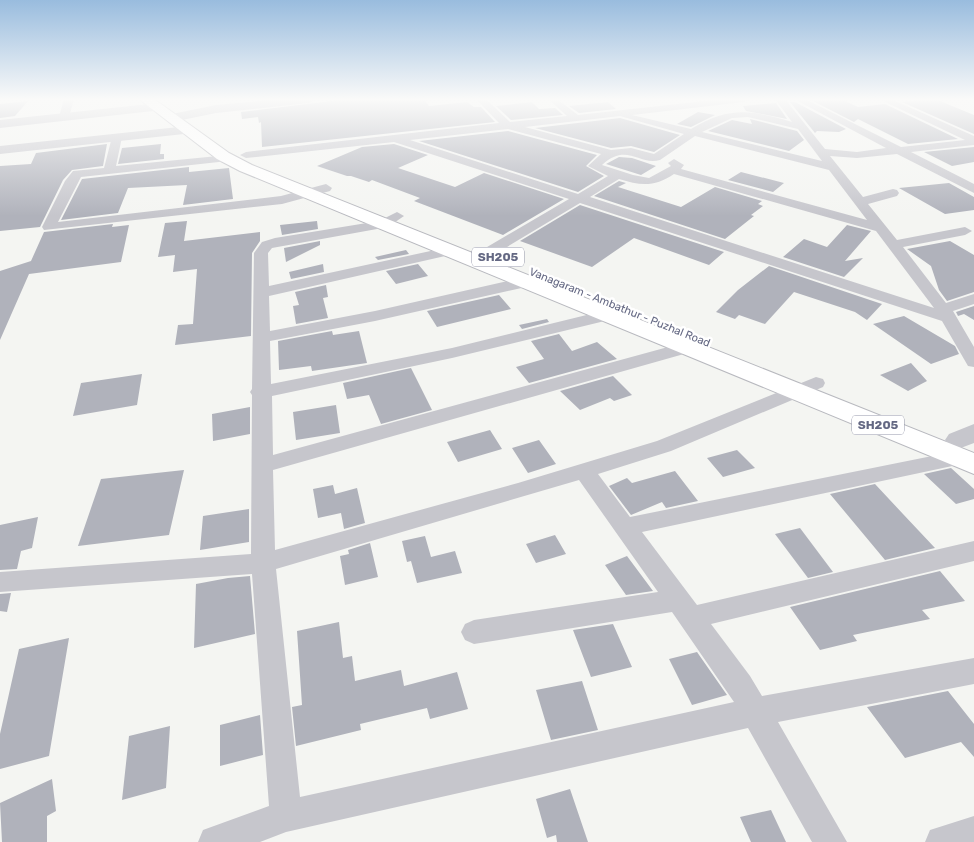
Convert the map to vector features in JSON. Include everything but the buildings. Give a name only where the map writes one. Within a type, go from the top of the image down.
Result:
[{"type":"main road","name":"Vanagaram - Ambathur - Puzhal Road","points":[[211,138],[237,156],[317,191],[390,220],[487,253],[701,341],[798,388],[968,448]]},
{"type":"main road","points":[[390,220],[449,251],[686,348],[798,388]]},
{"type":"street","points":[[0,150],[105,138]]},
{"type":"street","points":[[109,170],[117,138]]},
{"type":"street","points":[[317,191],[282,200],[238,206],[49,227],[74,177],[84,172],[391,138]]},
{"type":"street","points":[[395,138],[578,199],[946,314],[974,299]]},
{"type":"street","points":[[555,138],[612,154]]},
{"type":"street","points":[[656,158],[686,138]]},
{"type":"street","points":[[710,138],[832,167]]},
{"type":"street","points":[[810,138],[946,314],[974,362]]},
{"type":"street","points":[[877,138],[974,188]]},
{"type":"street","points":[[820,152],[857,155],[974,141]]},
{"type":"street","points":[[623,149],[678,165],[655,182],[648,183],[594,166],[612,154],[623,149]]},
{"type":"street","points":[[672,170],[879,228]]},
{"type":"street","points":[[487,253],[618,175]]},
{"type":"street","points":[[859,202],[893,193]]},
{"type":"street","points":[[286,816],[263,563],[260,392],[261,253],[267,245],[280,241],[390,220]]},
{"type":"street","points":[[892,244],[965,230]]},
{"type":"street","points":[[261,293],[449,251]]},
{"type":"street","points":[[261,338],[375,316],[526,282]]},
{"type":"street","points":[[260,392],[452,353],[607,315]]},
{"type":"street","points":[[261,466],[686,348]]},
{"type":"street","points":[[0,582],[263,563],[584,471],[664,446],[798,388]]},
{"type":"street","points":[[624,527],[968,448]]},
{"type":"street","points":[[584,471],[740,685],[830,842]]},
{"type":"street","points":[[474,632],[685,609],[974,551]]},
{"type":"street","points":[[215,842],[286,816],[755,712],[974,671]]},
{"type":"street","points":[[942,842],[974,833]]}]
